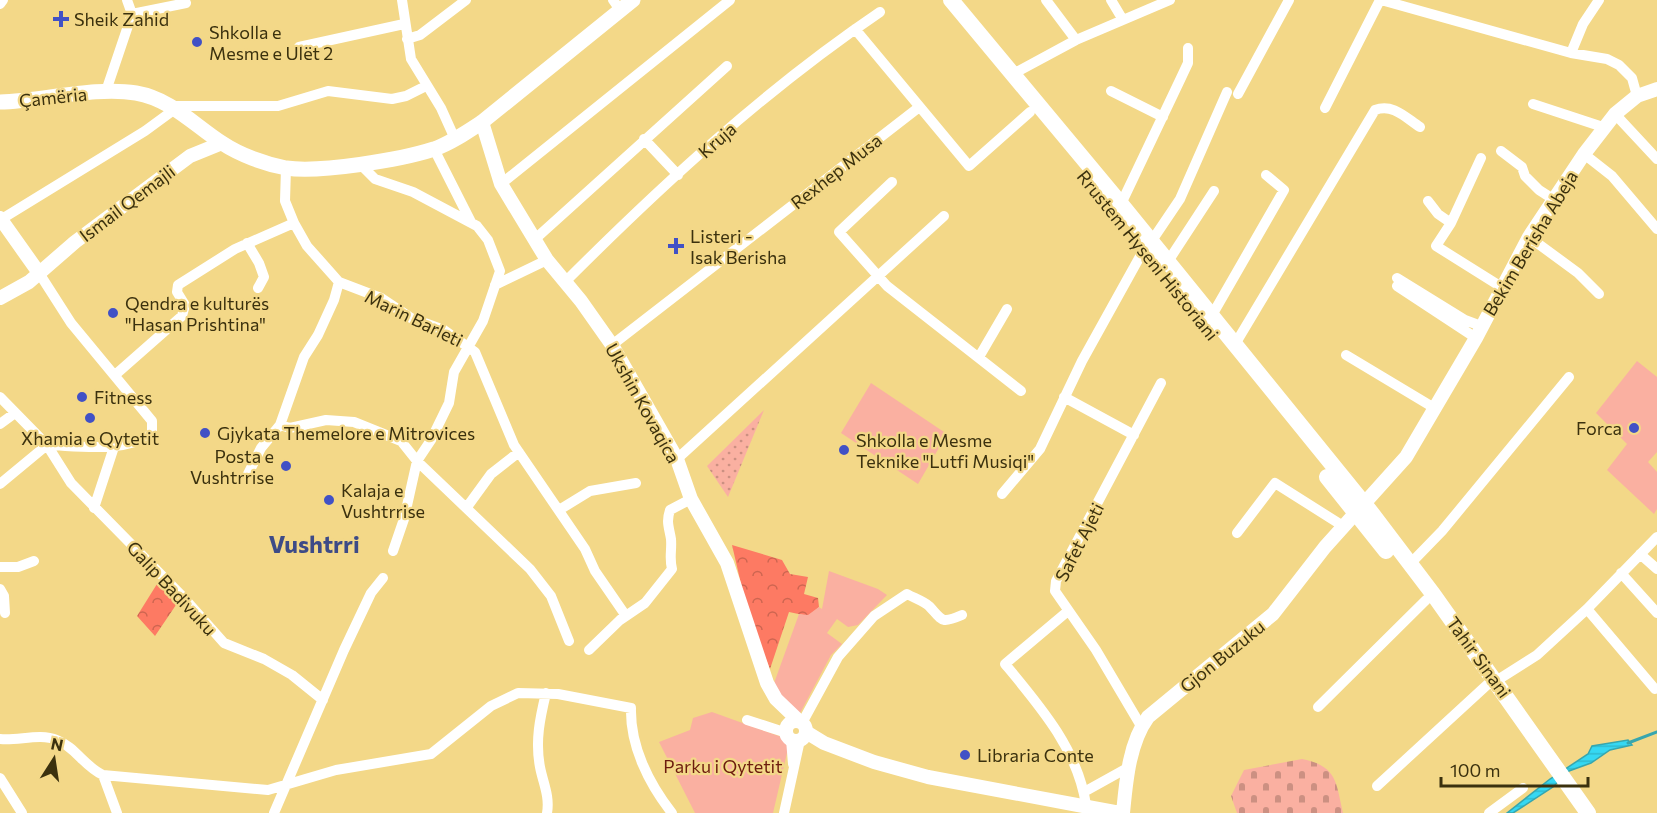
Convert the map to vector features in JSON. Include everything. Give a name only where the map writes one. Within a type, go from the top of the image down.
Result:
[{"type":"main road","name":"Çamëria","points":[[0,102],[49,99],[106,91],[136,93],[172,107],[222,143],[248,156],[286,168],[318,169],[360,164],[434,149],[454,139],[482,122],[617,5],[633,0]]},
{"type":"main road","name":"Rrustem Hyseni Historiani","points":[[938,0],[1030,112],[1147,247],[1360,508]]},
{"type":"main road","name":"Rrustem Hyseni Historiani","points":[[951,0],[1120,204],[1147,247],[1167,263],[1211,317],[1360,508]]},
{"type":"main road","name":"Tahir Sinani","points":[[1360,508],[1410,564],[1574,802],[1588,813]]},
{"type":"main road","name":"Tahir Sinani","points":[[1360,508],[1426,600],[1492,682]]},
{"type":"street","points":[[0,4],[3,0]]},
{"type":"street","points":[[127,0],[132,14],[186,3]]},
{"type":"street","points":[[402,0],[411,59],[441,108],[454,139]]},
{"type":"street","points":[[407,39],[420,35],[466,0]]},
{"type":"street","points":[[501,184],[730,0]]},
{"type":"street","points":[[1046,0],[1076,40]]},
{"type":"street","points":[[1111,0],[1123,20]]},
{"type":"street","points":[[1011,75],[1076,40],[1170,0]]},
{"type":"street","points":[[1002,495],[1040,449],[1064,397],[1147,247],[1180,199],[1233,93],[1289,0]]},
{"type":"street","points":[[1325,108],[1380,0],[1571,53],[1607,59],[1619,64],[1632,78],[1637,96]]},
{"type":"street","points":[[1571,53],[1583,24],[1599,0]]},
{"type":"street","name":"Kruja","points":[[566,281],[678,175],[797,71],[880,12]]},
{"type":"street","name":"Çamëria","points":[[106,91],[132,14]]},
{"type":"street","points":[[299,47],[404,24]]},
{"type":"street","points":[[855,29],[886,64],[918,108],[969,166],[1030,112]]},
{"type":"street","points":[[1120,204],[1188,63],[1188,48]]},
{"type":"street","points":[[534,240],[727,66]]},
{"type":"street","points":[[0,484],[47,445],[114,447],[146,439],[152,434],[154,428],[152,421],[116,375],[71,323],[0,219],[145,131],[172,107],[278,106],[328,91],[392,99],[406,96],[426,86]]},
{"type":"street","name":"Bekim Berisha Abeja","points":[[1360,508],[1406,458],[1436,409],[1529,237],[1584,154],[1606,129],[1615,114],[1637,96],[1657,89]]},
{"type":"street","points":[[1111,91],[1163,117]]},
{"type":"street","points":[[1533,104],[1606,129]]},
{"type":"street","points":[[1233,346],[1375,110],[1383,107],[1392,108],[1420,127]]},
{"type":"street","name":"Rexhep Musa","points":[[612,345],[918,108]]},
{"type":"street","points":[[1615,114],[1657,159]]},
{"type":"street","name":"Ukshin Kovaqica","points":[[482,122],[501,184],[547,260],[566,281],[612,345],[677,459],[691,499],[727,563],[764,677],[796,732]]},
{"type":"street","points":[[644,139],[678,175]]},
{"type":"street","name":"Ismail Qemajli","points":[[0,298],[39,273],[75,242],[181,163],[222,143]]},
{"type":"street","points":[[393,551],[404,519],[417,460],[431,440],[449,403],[454,372],[483,321],[500,271],[500,265],[488,240],[471,222],[434,149]]},
{"type":"street","points":[[1501,151],[1522,167],[1525,176],[1539,190],[1553,199]]},
{"type":"street","points":[[1584,154],[1612,176],[1657,229]]},
{"type":"street","points":[[1481,158],[1461,198],[1452,223],[1436,246],[1503,288]]},
{"type":"street","points":[[360,164],[375,179],[412,192],[471,222]]},
{"type":"street","name":"Marin Barleti","points":[[286,168],[285,201],[294,223],[307,246],[339,282],[381,298],[411,318],[444,330],[470,346],[484,370],[489,388],[519,452],[559,510],[626,616]]},
{"type":"street","name":"Rrustem Hyseni Historiani","points":[[1211,317],[1284,190],[1266,175]]},
{"type":"street","points":[[892,182],[839,232],[887,286],[1021,391]]},
{"type":"street","name":"Rrustem Hyseni Historiani","points":[[1167,263],[1214,191]]},
{"type":"street","points":[[1428,201],[1438,214],[1452,223]]},
{"type":"street","points":[[677,459],[944,216]]},
{"type":"street","points":[[116,375],[182,316],[185,305],[177,292],[178,285],[247,243],[294,223]]},
{"type":"street","points":[[1529,237],[1578,273],[1599,294]]},
{"type":"street","points":[[247,243],[264,277],[258,288]]},
{"type":"street","points":[[495,285],[547,260]]},
{"type":"street","points":[[248,474],[261,448],[280,425],[304,357],[326,318],[339,282]]},
{"type":"street","name":"Bekim Berisha Abeja","points":[[1397,282],[1478,332]]},
{"type":"street","points":[[980,357],[1007,309]]},
{"type":"street","points":[[1346,355],[1436,409]]},
{"type":"street","points":[[1410,564],[1442,531],[1569,377]]},
{"type":"street","name":"Safet Ajeti","points":[[1141,726],[1095,650],[1055,591],[1056,581],[1161,383]]},
{"type":"street","name":"Galip Badivuku","points":[[0,397],[47,445],[70,483],[166,579],[224,643],[264,659],[292,675],[323,700]]},
{"type":"street","points":[[1064,397],[1134,435]]},
{"type":"street","points":[[0,424],[15,413]]},
{"type":"street","points":[[280,425],[290,428],[326,420],[354,422],[401,441],[417,460],[530,569],[551,596],[569,641]]},
{"type":"street","points":[[93,508],[114,447]]},
{"type":"street","points":[[467,507],[491,474],[519,452]]},
{"type":"street","points":[[559,510],[590,491],[636,483]]},
{"type":"street","points":[[1237,533],[1275,483],[1343,526]]},
{"type":"street","points":[[589,650],[626,616],[645,603],[672,569],[668,555],[671,540],[667,521],[670,510],[691,499]]},
{"type":"street","name":"Gjon Buzuku","points":[[1122,813],[1129,767],[1141,726],[1148,717],[1273,614],[1360,508]]},
{"type":"street","points":[[1377,786],[1492,682],[1537,655],[1587,609],[1657,537]]},
{"type":"street","points":[[1640,554],[1657,569]]},
{"type":"street","points":[[0,567],[18,567],[34,561]]},
{"type":"street","points":[[1621,573],[1657,613]]},
{"type":"street","points":[[274,813],[358,618],[383,578]]},
{"type":"street","points":[[0,589],[4,596],[5,613]]},
{"type":"street","points":[[784,813],[794,764],[796,732],[838,657],[874,616],[907,594],[927,605],[938,618],[948,621],[962,615]]},
{"type":"street","points":[[1318,707],[1426,600]]},
{"type":"street","points":[[1587,609],[1654,689]]},
{"type":"street","points":[[1068,612],[1005,664],[1039,704],[1066,748],[1082,779],[1085,799]]},
{"type":"street","points":[[0,739],[56,739],[67,746],[92,770],[103,775],[231,789],[268,790],[286,787],[336,770],[431,754],[491,705],[509,696],[529,691],[631,708],[637,748],[654,791],[672,813]]},
{"type":"street","points":[[546,693],[537,732],[540,767],[549,802],[547,813]]},
{"type":"street","points":[[747,720],[796,732],[874,762],[928,777],[1085,799],[1122,813]]},
{"type":"street","points":[[1085,799],[1129,767]]},
{"type":"street","points":[[103,775],[117,813]]},
{"type":"street","points":[[0,778],[22,813]]},
{"type":"street","points":[[1489,813],[1523,788]]},
{"type":"green space","name":"Forca","points":[[1637,361],[1657,377],[1657,452],[1648,462],[1657,472],[1657,509],[1654,514],[1607,470],[1627,444],[1596,413]]},
{"type":"green space","points":[[871,383],[947,434],[918,484],[841,433]]},
{"type":"green space","points":[[764,410],[728,497],[707,466]]},
{"type":"green space","points":[[732,545],[782,560],[790,574],[808,577],[804,594],[818,598],[819,607],[808,616],[789,612],[770,669],[748,614]]},
{"type":"green space","points":[[829,571],[878,589],[887,595],[858,625],[848,627],[837,619],[827,633],[842,644],[831,655],[799,715],[792,717],[773,686],[799,614],[808,615],[819,607],[822,609]]},
{"type":"green space","points":[[157,584],[178,602],[155,636],[137,616]]},
{"type":"green space","name":"Parku i Qytetit","points":[[712,712],[790,740],[773,813],[695,813],[659,742],[690,730],[693,718]]},
{"type":"green space","points":[[1302,759],[1314,762],[1329,771],[1336,784],[1343,813],[1237,813],[1231,796],[1244,770]]},
{"type":"water","points":[[1628,740],[1632,745],[1610,750],[1591,763],[1569,771],[1553,787],[1513,813],[1507,813],[1550,779],[1588,754],[1592,746]]},
{"type":"waterway","points":[[1628,743],[1657,732]]},
{"type":"place","name":"Sheik Zahid","points":[[61,19]]},
{"type":"place","name":"Shkolla e Mesme e Ulët 2","points":[[197,42]]},
{"type":"place","name":"Listeri - Isak Berisha","points":[[676,246]]},
{"type":"place","name":"Qendra e kulturës \"Hasan Prishtina\"","points":[[113,313]]},
{"type":"place","name":"Fitness","points":[[82,397]]},
{"type":"place","name":"Xhamia e Qytetit","points":[[90,418]]},
{"type":"place","name":"Forca","points":[[1634,428]]},
{"type":"place","name":"Gjykata Themelore e Mitrovices","points":[[205,433]]},
{"type":"place","name":"Shkolla e Mesme Teknike \"Lutfi Musiqi\"","points":[[844,450]]},
{"type":"place","name":"Posta e Vushtrrise","points":[[286,466]]},
{"type":"place","name":"Kalaja e Vushtrrise","points":[[329,500]]},
{"type":"place","name":"Libraria Conte","points":[[965,755]]},
{"type":"district","name":"Vushtrri","points":[[314,543]]}]
